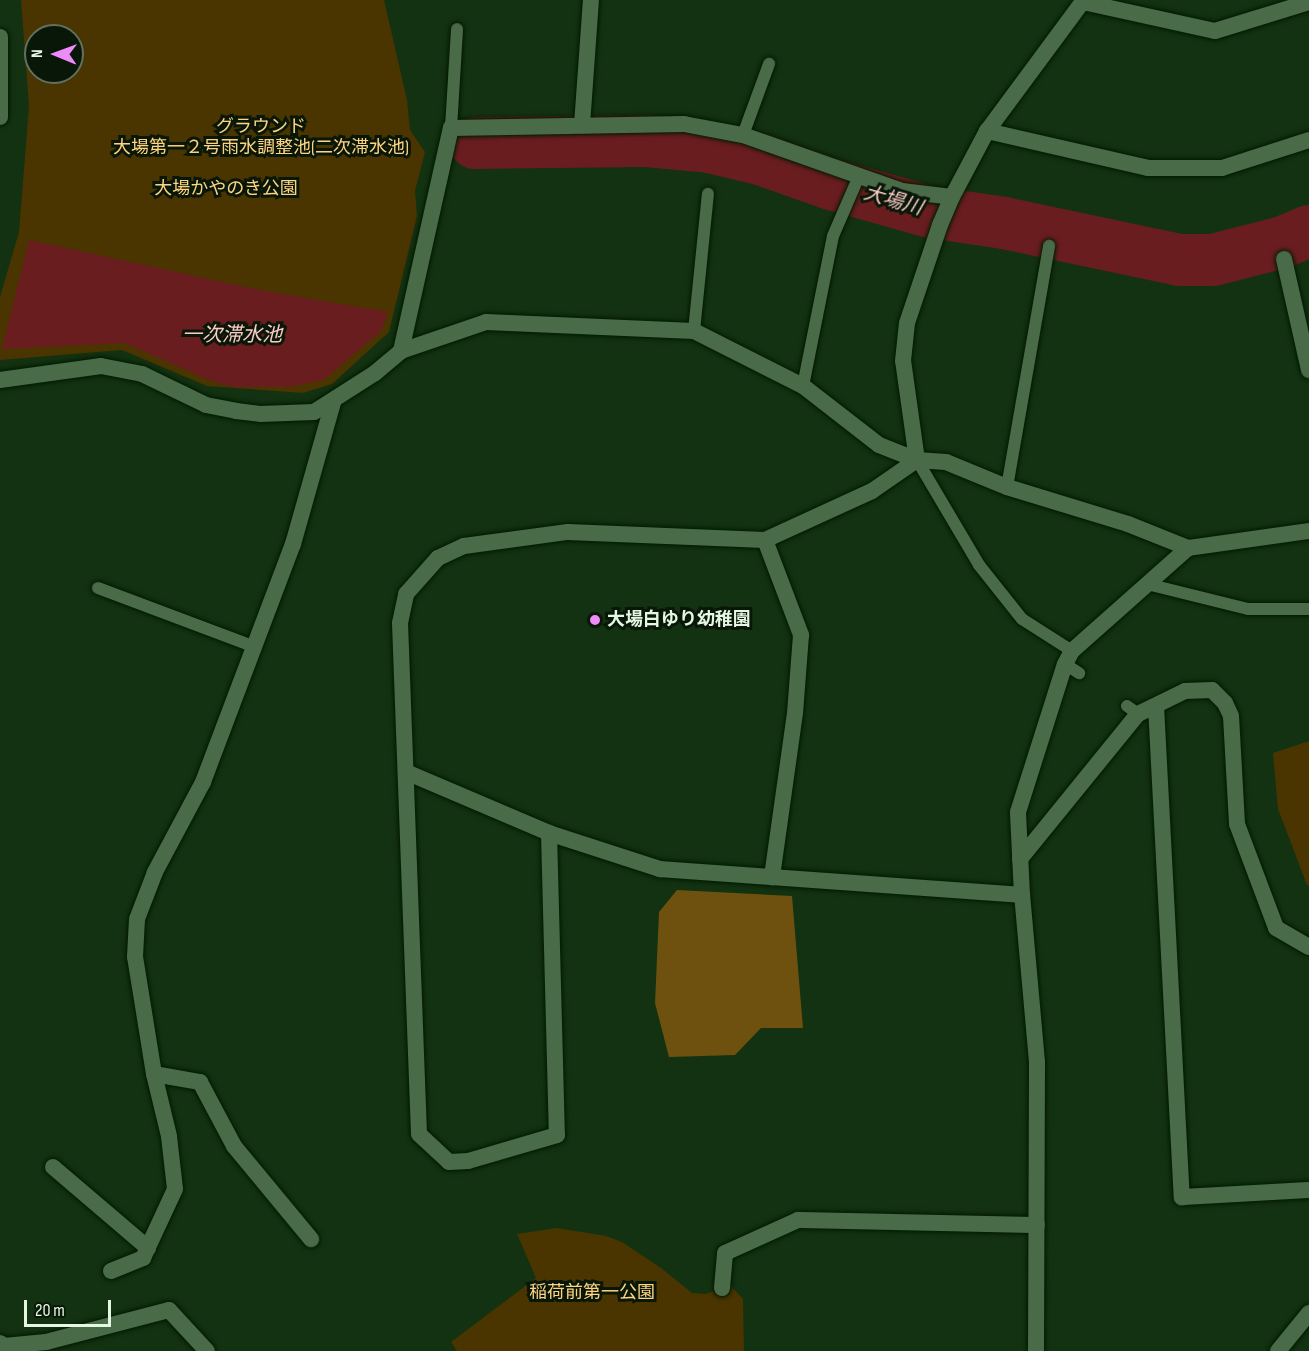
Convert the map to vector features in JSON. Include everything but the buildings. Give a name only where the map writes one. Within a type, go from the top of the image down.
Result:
[{"type":"street","points":[[582,125],[591,0]]},
{"type":"street","points":[[917,460],[903,361],[907,322],[952,197],[987,131],[1084,1],[1215,31],[1309,2]]},
{"type":"street","points":[[0,38],[0,117]]},
{"type":"street","points":[[401,351],[451,128],[684,124],[744,135],[902,191],[952,197]]},
{"type":"street","points":[[987,131],[1148,168],[1222,168],[1309,140]]},
{"type":"street","points":[[1284,259],[1304,320],[1309,370]]},
{"type":"street","points":[[0,380],[101,366],[142,374],[207,405],[260,414],[314,412],[333,402],[401,351],[486,322],[694,331],[803,386],[879,445],[917,460],[946,462],[1007,487],[1128,524],[1188,548],[1309,531]]},
{"type":"street","points":[[111,1271],[143,1258],[174,1189],[169,1136],[154,1074],[135,957],[137,919],[155,872],[203,782],[292,544],[333,402]]},
{"type":"street","points":[[549,833],[557,1135],[468,1161],[449,1162],[419,1134],[400,623],[406,594],[438,558],[464,546],[568,532],[765,540],[872,491],[917,460]]},
{"type":"street","points":[[765,540],[801,635],[795,713],[772,877]]},
{"type":"street","points":[[1036,1351],[1037,1062],[1022,895],[1018,813],[1072,663],[1147,585],[1188,548]]},
{"type":"street","points":[[1020,858],[1133,710],[1156,706],[1185,691],[1212,690],[1225,703],[1231,716],[1237,824],[1276,928],[1309,947]]},
{"type":"street","points":[[1156,706],[1182,1197],[1309,1190]]},
{"type":"street","points":[[406,772],[549,833],[660,869],[1022,895]]},
{"type":"street","points":[[154,1074],[200,1082],[234,1146],[311,1239]]},
{"type":"street","points":[[53,1167],[147,1248]]},
{"type":"street","points":[[722,1288],[725,1253],[798,1220],[1038,1225]]},
{"type":"street","points":[[0,1343],[4,1346],[46,1342],[169,1310],[207,1351]]},
{"type":"street","points":[[1281,1350],[1309,1313]]},
{"type":"lane","points":[[451,128],[457,29]]},
{"type":"lane","points":[[744,135],[769,64]]},
{"type":"lane","points":[[803,386],[833,236],[859,176]]},
{"type":"lane","points":[[694,331],[708,194]]},
{"type":"lane","points":[[1007,487],[1049,246]]},
{"type":"lane","points":[[917,460],[979,566],[1022,619],[1072,663]]},
{"type":"lane","points":[[1147,585],[1248,609],[1309,609]]},
{"type":"lane","points":[[98,588],[252,646]]},
{"type":"green space","name":"大場かやのき公園","points":[[21,0],[384,0],[407,100],[410,130],[425,152],[415,191],[417,216],[389,332],[332,384],[303,393],[207,386],[122,350],[0,360],[0,297],[19,232],[29,106],[27,84],[84,84],[84,24],[24,24],[24,40]]},
{"type":"green space","points":[[1309,741],[1309,885],[1307,885],[1278,809],[1273,753]]},
{"type":"green space","name":"稲荷前第一公園","points":[[557,1228],[606,1236],[622,1242],[661,1268],[692,1293],[706,1294],[730,1285],[743,1299],[744,1351],[457,1351],[451,1342],[536,1278],[517,1234]]},
{"type":"shaded area","points":[[677,890],[792,896],[803,1028],[761,1028],[735,1055],[669,1057],[655,1003],[659,912]]},
{"type":"water","name":"一次滞水池","points":[[29,240],[259,290],[388,312],[381,331],[323,380],[290,387],[232,387],[209,380],[125,343],[2,349]]},
{"type":"waterway","name":"大場川","points":[[475,143],[647,141],[709,147],[760,159],[831,184],[930,212],[1004,223],[1179,260],[1213,260],[1283,242],[1309,231]]},
{"type":"place","name":"大場白ゆり幼稚園","points":[[595,620]]},
{"type":"park label","name":"グラウンド 大場第一２号雨水調整池(二次滞水池)","points":[[261,138]]}]
